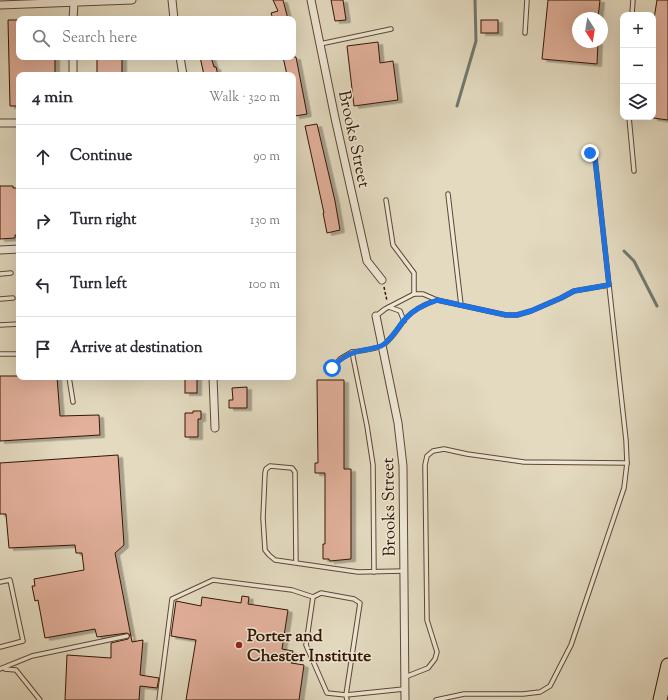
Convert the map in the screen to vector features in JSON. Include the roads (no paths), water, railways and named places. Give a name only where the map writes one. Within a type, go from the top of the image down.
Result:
[{"type":"highway","points":[[660,700],[668,665]]},
{"type":"street","points":[[0,5],[132,0]]},
{"type":"street","points":[[172,0],[174,16]]},
{"type":"street","name":"Brooks Street","points":[[311,0],[367,261],[382,280]]},
{"type":"street","points":[[74,3],[74,16]]},
{"type":"street","points":[[73,60],[73,72]]},
{"type":"street","points":[[180,60],[182,72]]},
{"type":"street","points":[[0,123],[16,123]]},
{"type":"street","points":[[0,250],[16,249]]},
{"type":"street","name":"Brooks Street","points":[[376,316],[403,454],[405,700]]},
{"type":"street","points":[[213,380],[215,428]]},
{"type":"lane","points":[[525,33],[527,0]]},
{"type":"lane","points":[[632,12],[633,0]]},
{"type":"lane","points":[[320,44],[391,29]]},
{"type":"lane","points":[[629,120],[634,170]]},
{"type":"lane","points":[[436,700],[464,694],[523,694],[540,692],[550,686],[571,645],[624,488],[627,463],[626,440],[595,158],[590,153]]},
{"type":"lane","points":[[448,194],[461,305]]},
{"type":"lane","points":[[386,200],[393,245],[414,273],[414,294]]},
{"type":"lane","points":[[0,274],[11,273]]},
{"type":"lane","points":[[376,316],[389,307],[414,294],[424,294],[437,300],[506,315],[517,315],[531,311],[574,291],[609,285]]},
{"type":"lane","points":[[0,299],[13,298]]},
{"type":"lane","points":[[332,368],[340,359],[352,352],[382,346],[415,310],[437,300]]},
{"type":"lane","points":[[389,307],[400,311],[404,321]]},
{"type":"lane","points":[[0,325],[16,324]]},
{"type":"lane","points":[[352,352],[367,426],[373,465],[374,572]]},
{"type":"lane","points":[[0,354],[16,354]]},
{"type":"lane","points":[[69,380],[73,402]]},
{"type":"lane","points":[[404,677],[428,668],[435,659],[437,652],[427,620],[425,465],[427,456],[433,451],[444,449],[467,454],[524,462],[627,463]]},
{"type":"lane","points":[[296,563],[295,472],[292,468],[270,466],[266,469],[265,473],[263,518],[266,550],[275,560],[358,572],[404,571]]},
{"type":"lane","points":[[0,582],[10,580],[23,641],[0,647]]},
{"type":"lane","points":[[159,700],[172,599],[213,580],[292,590],[312,597],[321,593],[354,598],[360,603],[346,695],[347,700]]},
{"type":"lane","points":[[312,597],[306,645],[327,693],[346,695],[404,688]]},
{"type":"lane","points":[[0,669],[32,656],[127,636]]},
{"type":"lane","points":[[0,669],[16,670],[40,700]]},
{"type":"waterway","points":[[457,106],[476,41],[475,0]]},
{"type":"waterway","points":[[624,251],[634,261],[657,306]]},
{"type":"place","name":"Porter and Chester Institute","points":[[239,645]]}]
